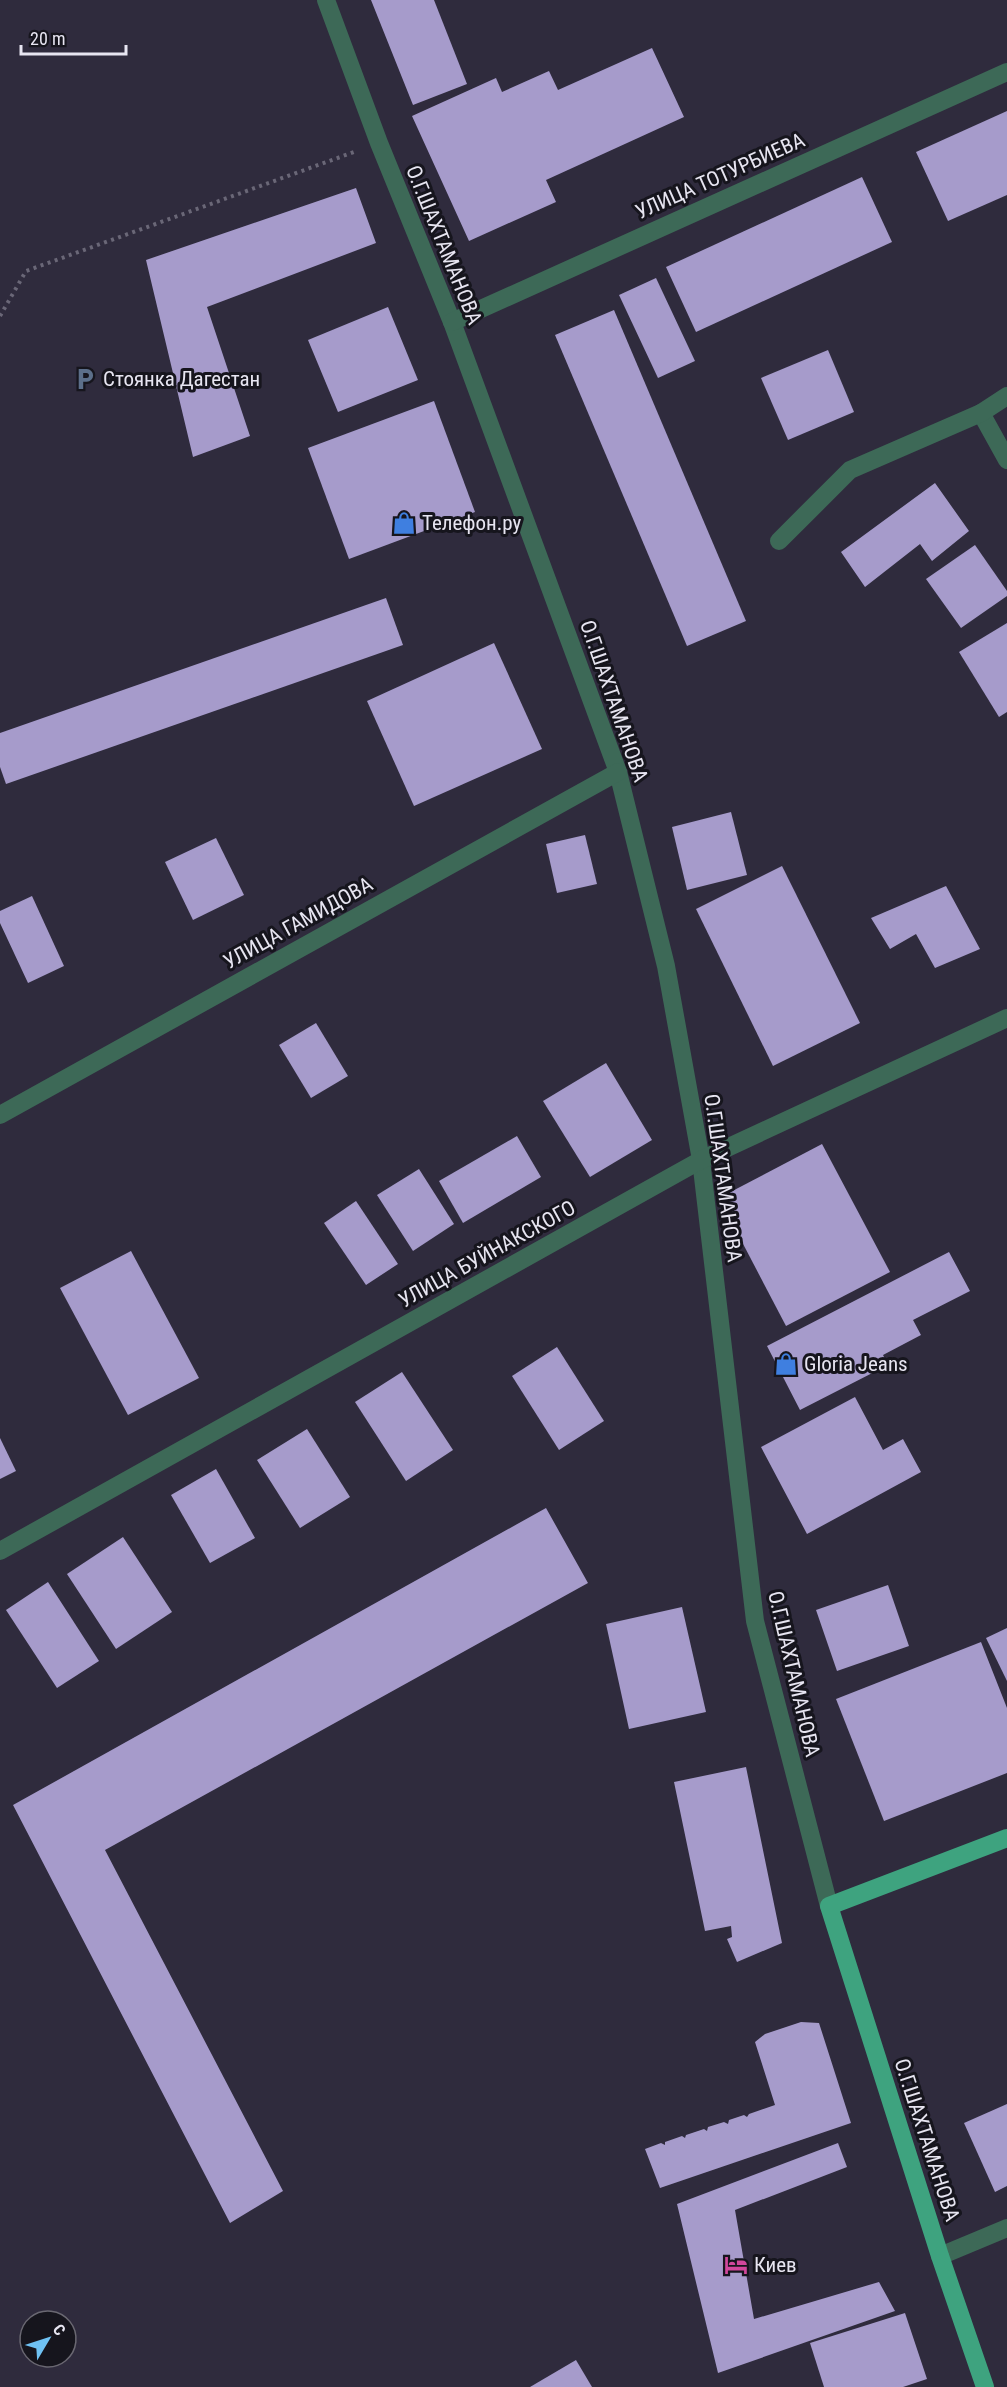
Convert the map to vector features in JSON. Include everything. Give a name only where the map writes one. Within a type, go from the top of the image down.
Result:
[{"type":"main road","points":[[829,1906],[1007,1838]]},
{"type":"main road","name":"О.Г.ШАХТАМАНОВА","points":[[829,1906],[940,2256],[985,2387]]},
{"type":"street","name":"О.Г.ШАХТАМАНОВА","points":[[326,0],[380,143],[452,322],[618,772],[666,966],[701,1160],[755,1621],[829,1906]]},
{"type":"street","name":"УЛИЦА ТОТУРБИЕВА","points":[[452,322],[1007,72]]},
{"type":"street","points":[[779,541],[850,470],[981,413],[1007,396]]},
{"type":"street","points":[[981,413],[1007,460]]},
{"type":"street","name":"УЛИЦА ГАМИДОВА","points":[[0,1114],[618,772]]},
{"type":"street","name":"УЛИЦА БУЙНАКСКОГО","points":[[0,1551],[701,1160],[1007,1018]]},
{"type":"street","points":[[940,2256],[1007,2228]]},
{"type":"path","points":[[0,316],[26,271],[380,143]]},
{"type":"building","points":[[371,0],[434,0],[467,84],[413,105]]},
{"type":"building","points":[[652,48],[684,117],[546,180],[556,202],[469,241],[412,116],[496,78],[502,92],[549,71],[558,90]]},
{"type":"building","points":[[1007,111],[1007,195],[948,221],[916,152]]},
{"type":"building","points":[[862,177],[892,242],[696,332],[666,267]]},
{"type":"building","points":[[356,188],[376,243],[207,307],[250,436],[193,457],[146,260]]},
{"type":"building","points":[[656,278],[695,361],[658,378],[619,295]]},
{"type":"building","points":[[388,307],[418,380],[338,412],[308,340]]},
{"type":"building","points":[[614,310],[746,621],[687,646],[555,335]]},
{"type":"building","points":[[828,350],[854,412],[788,440],[761,378]]},
{"type":"building","points":[[434,401],[475,512],[349,559],[308,448]]},
{"type":"building","points":[[935,483],[969,531],[932,561],[920,544],[865,587],[841,552]]},
{"type":"building","points":[[975,545],[1007,591],[1007,596],[961,628],[926,579]]},
{"type":"building","points":[[386,598],[403,645],[6,784],[0,767],[0,733]]},
{"type":"building","points":[[1007,623],[1007,712],[999,717],[959,652]]},
{"type":"building","points":[[494,643],[542,749],[414,806],[367,701]]},
{"type":"building","points":[[731,812],[747,875],[687,890],[672,827]]},
{"type":"building","points":[[585,835],[597,884],[557,893],[546,844]]},
{"type":"building","points":[[216,838],[244,895],[193,920],[165,862]]},
{"type":"building","points":[[782,866],[860,1023],[773,1066],[696,909]]},
{"type":"building","points":[[946,886],[980,949],[935,968],[916,934],[890,949],[871,918]]},
{"type":"building","points":[[32,896],[64,966],[28,983],[0,923],[0,911]]},
{"type":"building","points":[[316,1023],[348,1076],[311,1098],[279,1045]]},
{"type":"building","points":[[606,1063],[652,1140],[590,1177],[543,1101]]},
{"type":"building","points":[[517,1136],[541,1177],[463,1223],[439,1181]]},
{"type":"building","points":[[822,1144],[890,1272],[786,1326],[719,1198]]},
{"type":"building","points":[[419,1169],[454,1224],[413,1251],[377,1195]]},
{"type":"building","points":[[356,1201],[398,1264],[366,1285],[324,1223]]},
{"type":"building","points":[[131,1251],[199,1378],[128,1415],[60,1288]]},
{"type":"building","points":[[949,1252],[970,1291],[913,1320],[921,1335],[883,1355],[888,1365],[800,1410],[767,1346]]},
{"type":"building","points":[[557,1347],[604,1421],[559,1450],[512,1376]]},
{"type":"building","points":[[402,1372],[453,1450],[406,1481],[355,1402]]},
{"type":"building","points":[[855,1397],[883,1450],[903,1439],[921,1472],[807,1534],[761,1447]]},
{"type":"building","points":[[307,1429],[350,1497],[300,1528],[257,1460]]},
{"type":"building","points":[[0,1438],[16,1471],[0,1479]]},
{"type":"building","points":[[216,1469],[255,1538],[210,1563],[171,1495]]},
{"type":"building","points":[[546,1508],[588,1583],[105,1850],[283,2191],[230,2223],[13,1805]]},
{"type":"building","points":[[123,1537],[172,1612],[116,1649],[67,1574]]},
{"type":"building","points":[[48,1582],[99,1661],[57,1688],[6,1610]]},
{"type":"building","points":[[888,1585],[909,1646],[837,1671],[816,1610]]},
{"type":"building","points":[[682,1607],[706,1712],[629,1729],[606,1624]]},
{"type":"building","points":[[1007,1628],[1007,1681],[986,1638]]},
{"type":"building","points":[[981,1642],[1007,1708],[1007,1773],[884,1821],[836,1699]]},
{"type":"building","points":[[746,1767],[782,1943],[737,1962],[727,1939],[732,1937],[731,1926],[705,1931],[674,1782]]},
{"type":"building","points":[[801,2022],[819,2023],[851,2123],[660,2188],[645,2149],[661,2143],[665,2145],[665,2142],[682,2136],[685,2138],[686,2135],[704,2129],[707,2131],[708,2127],[724,2122],[728,2124],[729,2120],[744,2115],[747,2117],[749,2114],[775,2105],[755,2042],[765,2034]]},
{"type":"building","points":[[1007,2104],[1007,2186],[995,2192],[964,2123]]},
{"type":"building","points":[[838,2143],[847,2167],[735,2210],[754,2319],[879,2282],[895,2311],[718,2373],[677,2204]]},
{"type":"building","points":[[905,2313],[927,2379],[903,2387],[824,2387],[810,2343]]},
{"type":"building","points":[[576,2360],[592,2387],[530,2387]]},
{"type":"place","name":"Стоянка Дагестан","points":[[85,379]]},
{"type":"place","name":"Телефон.ру","points":[[404,523]]},
{"type":"place","name":"Gloria Jeans","points":[[786,1364]]},
{"type":"place","name":"Киев","points":[[736,2265]]}]
